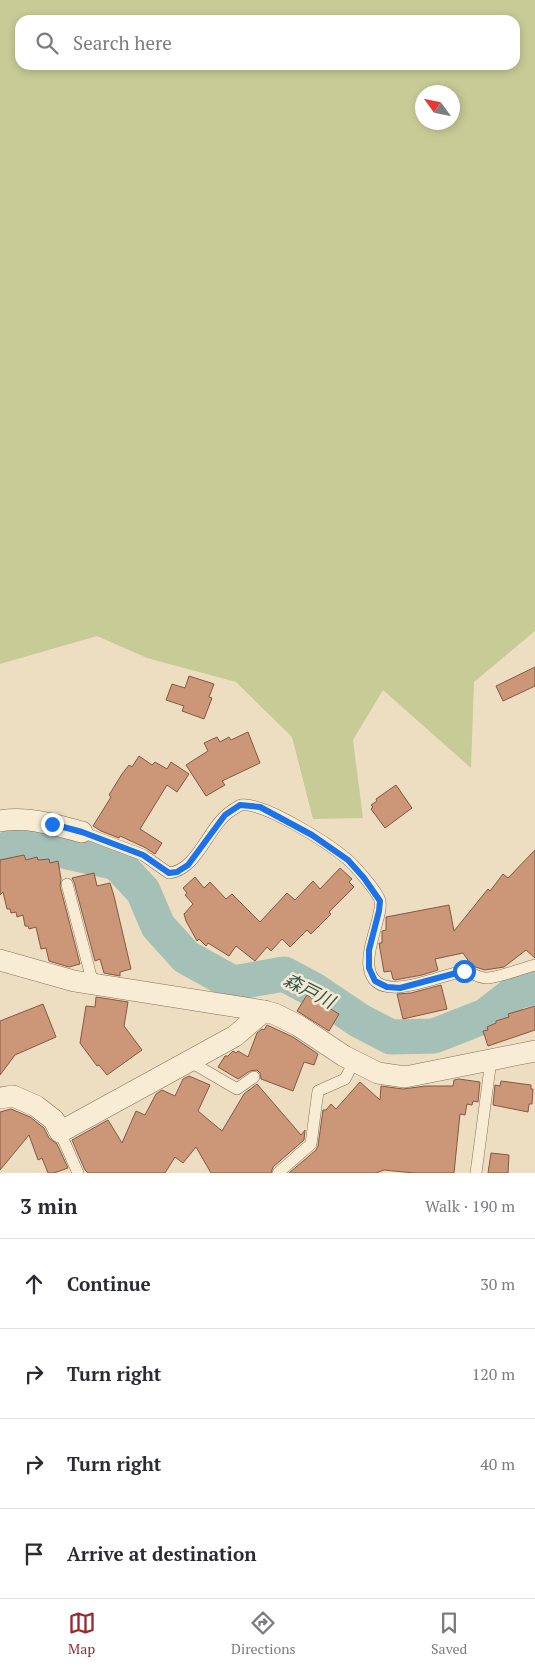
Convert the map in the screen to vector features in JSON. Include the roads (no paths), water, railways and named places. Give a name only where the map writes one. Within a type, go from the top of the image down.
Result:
[{"type":"street","points":[[0,821],[28,820],[82,832]]},
{"type":"street","points":[[0,960],[74,982],[275,1014],[299,1026],[354,1062],[378,1073],[405,1077],[535,1051]]},
{"type":"street","points":[[0,1098],[13,1096],[36,1106],[54,1120],[60,1132],[235,1036],[264,1011]]},
{"type":"lane","points":[[82,832],[143,855],[169,873],[177,872],[188,865],[225,815],[240,805],[260,807],[312,835],[348,860],[375,893],[380,901],[379,911],[369,950],[369,968],[375,981],[387,987],[400,988],[464,971],[486,979],[535,965]]},
{"type":"lane","points":[[67,884],[93,984]]},
{"type":"lane","points":[[476,1173],[490,1060]]},
{"type":"lane","points":[[189,1061],[237,1090],[254,1076]]},
{"type":"lane","points":[[278,1173],[311,1144],[318,1091],[345,1079],[354,1062]]},
{"type":"lane","points":[[60,1132],[78,1173]]},
{"type":"waterway","name":"森戸川","points":[[0,852],[9,848],[40,846],[117,863],[143,891],[158,926],[186,957],[233,983],[284,974],[314,990],[360,1021],[391,1037],[434,1036],[485,1016],[516,992],[535,987]]}]
